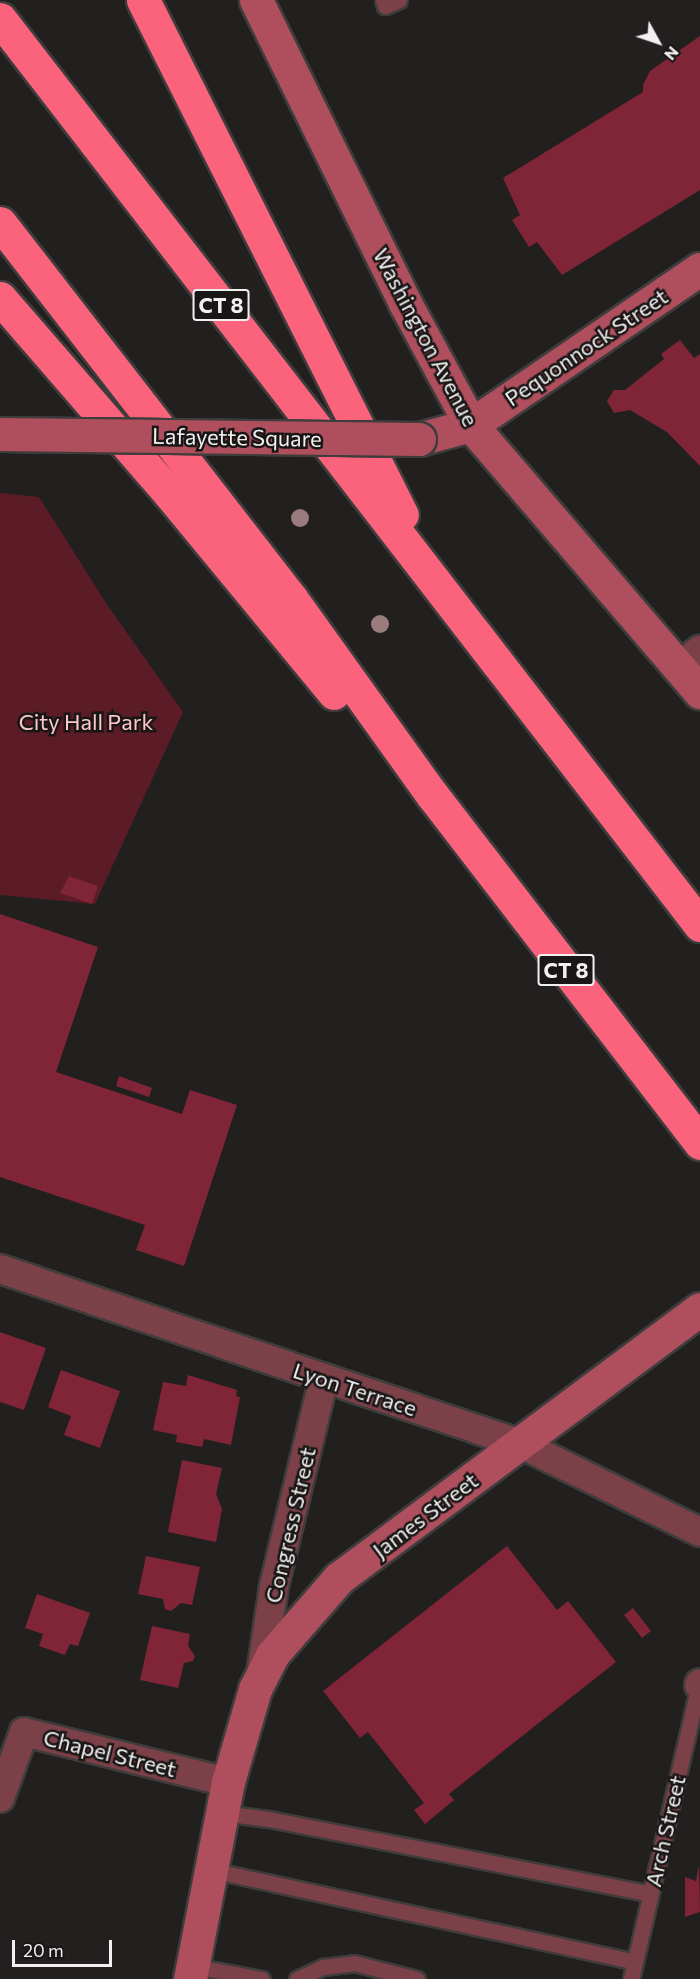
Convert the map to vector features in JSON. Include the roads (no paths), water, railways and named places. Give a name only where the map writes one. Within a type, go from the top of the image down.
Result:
[{"type":"highway","points":[[143,0],[323,363],[441,591]]},
{"type":"highway","name":"CT 8","points":[[0,19],[700,925]]},
{"type":"highway","name":"CT 8","points":[[0,223],[291,598],[433,796],[700,1143]]},
{"type":"highway","points":[[0,298],[170,493],[340,699],[433,796]]},
{"type":"main road","name":"Washington Avenue","points":[[256,0],[405,303],[471,425],[689,659],[700,692]]},
{"type":"main road","name":"Pequonnock Street","points":[[471,425],[700,269]]},
{"type":"main road","name":"Lafayette Square","points":[[0,434],[419,439],[471,425]]},
{"type":"main road","name":"James Street","points":[[225,1798],[261,1674],[291,1631],[339,1578],[700,1309]]},
{"type":"main road","points":[[192,1973],[225,1798]]},
{"type":"street","name":"Lyon Terrace","points":[[0,1269],[521,1444],[700,1532]]},
{"type":"street","name":"Congress Street","points":[[261,1674],[274,1586],[324,1378]]},
{"type":"street","name":"Chapel Street","points":[[0,1798],[24,1732],[225,1798]]},
{"type":"lane","points":[[383,0],[385,6],[399,0]]},
{"type":"lane","name":"Arch Street","points":[[631,1979],[700,1684]]},
{"type":"lane","points":[[225,1798],[269,1819],[650,1894]]},
{"type":"lane","points":[[211,1870],[635,1962]]},
{"type":"lane","points":[[297,1979],[323,1967],[354,1963],[417,1979]]},
{"type":"lane","points":[[192,1973],[262,1979]]},
{"type":"park label","name":"City Hall Park","points":[[86,722]]}]
